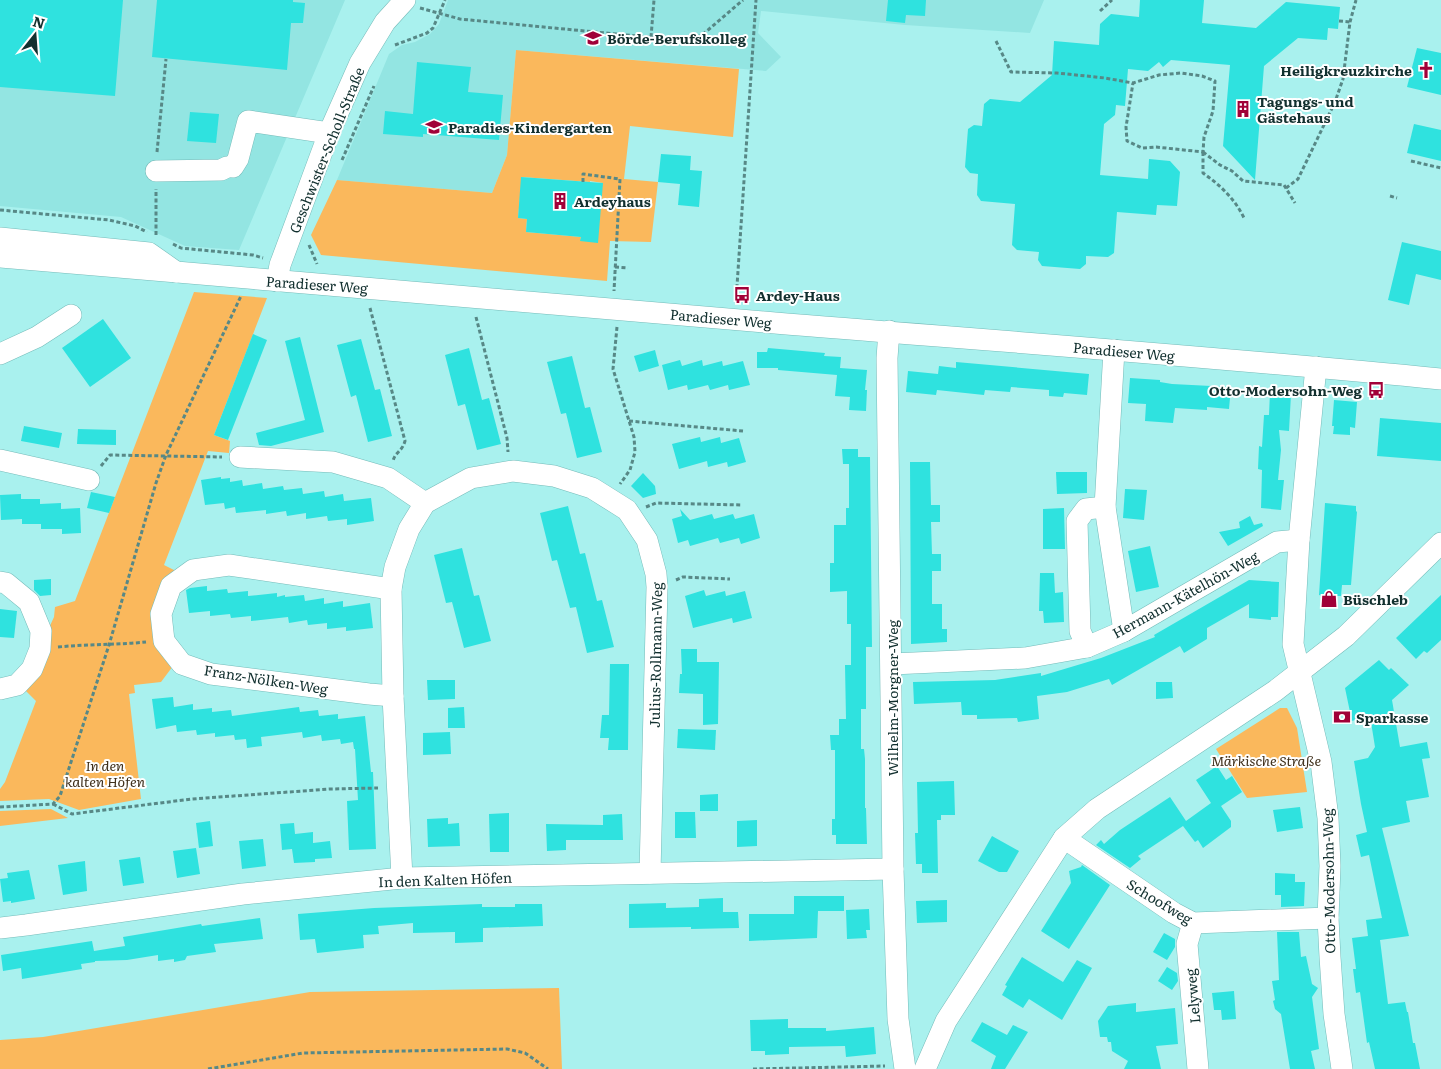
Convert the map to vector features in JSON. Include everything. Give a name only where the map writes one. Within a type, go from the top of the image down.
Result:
[{"type":"street","name":"Geschwister-Scholl-Straße","points":[[277,281],[280,264],[329,133],[360,63],[385,22],[404,1]]},
{"type":"street","points":[[156,171],[221,170],[230,167],[238,159],[248,122],[329,133]]},
{"type":"street","points":[[0,238],[149,253],[177,272]]},
{"type":"street","name":"Paradieser Weg","points":[[0,257],[1441,379]]},
{"type":"street","points":[[0,354],[37,337],[71,315]]},
{"type":"street","name":"Wilhelm-Morgner-Weg","points":[[888,331],[893,869],[898,1019],[904,1067]]},
{"type":"street","points":[[1114,350],[1105,507],[1124,631]]},
{"type":"street","name":"Otto-Modersohn-Weg","points":[[1316,367],[1299,540],[1293,644],[1321,762],[1328,818],[1330,866],[1328,918],[1334,1014],[1342,1069]]},
{"type":"street","points":[[240,457],[333,462],[388,478],[425,503]]},
{"type":"street","points":[[0,460],[89,480]]},
{"type":"street","name":"Julius-Rollmann-Weg","points":[[402,878],[393,696],[391,588],[395,567],[409,529],[425,503],[471,478],[510,471],[554,476],[592,488],[629,513],[647,540],[656,574],[657,587],[650,873]]},
{"type":"street","points":[[1087,647],[1080,631],[1077,520],[1086,509],[1105,507]]},
{"type":"street","name":"Hermann-Kätelhön-Weg","points":[[892,664],[1025,658],[1087,647],[1124,631],[1277,542],[1299,540]]},
{"type":"street","points":[[925,1069],[946,1021],[1064,838],[1096,809],[1275,691],[1299,673],[1346,636],[1441,543]]},
{"type":"street","points":[[164,640],[161,614],[171,586],[193,570],[229,565],[391,588]]},
{"type":"street","points":[[0,582],[6,583],[29,602],[41,631],[40,649],[32,669],[17,685],[0,689]]},
{"type":"street","name":"Franz-Nölken-Weg","points":[[164,640],[182,664],[211,674],[393,696]]},
{"type":"street","name":"Schoofweg","points":[[1064,838],[1174,913],[1193,923],[1328,918]]},
{"type":"street","name":"In den Kalten Höfen","points":[[0,928],[243,894],[402,878],[893,869]]},
{"type":"street","name":"Lelyweg","points":[[1193,923],[1187,944],[1198,1069]]},
{"type":"path","points":[[389,49],[397,43],[428,33],[433,28],[445,0]]},
{"type":"path","points":[[651,37],[654,0]]},
{"type":"path","points":[[404,1],[460,19],[678,40],[702,36],[743,0]]},
{"type":"path","points":[[735,319],[756,0]]},
{"type":"path","points":[[1100,11],[1112,0]]},
{"type":"path","points":[[1286,188],[1298,179],[1335,102],[1343,79],[1350,22],[1356,0]]},
{"type":"path","points":[[1339,20],[1350,22]]},
{"type":"path","points":[[996,41],[1011,72],[1057,73],[1132,82],[1159,75],[1181,73],[1202,76],[1215,81],[1213,111],[1204,137],[1203,173],[1215,181],[1238,205],[1244,218]]},
{"type":"path","points":[[1132,82],[1126,127],[1127,141],[1142,148],[1156,147],[1203,152],[1220,165],[1232,171],[1243,181],[1284,185],[1295,203]]},
{"type":"path","points":[[339,167],[374,86]]},
{"type":"path","points":[[1411,161],[1441,168]]},
{"type":"path","points":[[583,182],[583,174],[620,179],[612,368],[634,437],[635,452],[630,470],[610,499]]},
{"type":"path","points":[[1390,196],[1397,198]]},
{"type":"path","points":[[308,239],[328,285]]},
{"type":"path","points":[[615,267],[628,268]]},
{"type":"path","points":[[52,804],[60,796],[109,645],[156,483],[166,455],[240,299],[244,279]]},
{"type":"path","points":[[370,288],[370,311],[404,441],[402,449],[394,456],[388,478]]},
{"type":"path","points":[[473,296],[475,313],[507,438],[510,471]]},
{"type":"path","points":[[629,421],[743,431]]},
{"type":"path","points":[[89,480],[110,455],[240,457]]},
{"type":"path","points":[[629,513],[656,503],[742,505]]},
{"type":"path","points":[[657,587],[683,578],[730,579]]},
{"type":"path","points":[[40,649],[164,640]]},
{"type":"path","points":[[0,807],[52,804],[72,814],[192,799],[330,789],[398,788]]},
{"type":"path","points":[[208,1069],[303,1053],[507,1049],[525,1053],[548,1069]]},
{"type":"path","points":[[753,1069],[904,1067]]},
{"type":"shaded area","points":[[0,0],[345,0],[239,250],[185,246],[121,217],[0,206]]},
{"type":"shaded area","points":[[448,0],[1044,0],[1030,33],[905,25],[761,11],[758,33],[781,57],[766,71],[516,50],[507,155],[492,193],[337,180],[389,54],[402,45],[415,42],[430,34],[439,24]]},
{"type":"green space","points":[[516,50],[739,69],[733,137],[630,126],[624,179],[658,182],[651,242],[610,241],[607,281],[321,255],[311,235],[337,180],[492,193],[507,155]],"holes":[[[522,177],[603,183],[580,241],[581,237],[526,232],[527,219],[518,218]]]},
{"type":"green space","name":"In den kalten Höfen","points":[[194,292],[267,298],[214,435],[230,441],[229,453],[208,451],[164,565],[176,571],[161,589],[173,666],[161,682],[134,685],[135,693],[129,694],[141,799],[79,810],[49,799],[0,801],[0,789],[5,782],[36,701],[22,687],[54,617],[55,607],[75,601]]},
{"type":"green space","name":"Märkische Straße","points":[[1280,708],[1287,708],[1297,728],[1307,792],[1247,798],[1216,749]]},
{"type":"green space","points":[[51,809],[68,818],[0,826],[0,811]]},
{"type":"green space","points":[[559,988],[562,1069],[0,1069],[0,1040],[43,1037],[310,992]]},
{"type":"building","points":[[0,0],[123,0],[115,96],[0,87]]},
{"type":"building","points":[[157,0],[293,0],[293,2],[305,3],[303,23],[291,23],[287,70],[152,57]]},
{"type":"building","points":[[888,0],[926,0],[925,16],[906,15],[905,23],[886,21]]},
{"type":"building","points":[[1140,0],[1204,0],[1202,23],[1256,28],[1286,2],[1340,7],[1338,29],[1328,28],[1327,40],[1298,38],[1264,66],[1255,180],[1223,146],[1230,65],[1171,60],[1163,67],[1159,62],[1148,71],[1128,69],[1125,106],[1116,105],[1115,115],[1104,124],[1100,175],[1148,179],[1149,159],[1170,161],[1180,172],[1177,206],[1157,205],[1156,215],[1117,212],[1114,253],[1108,257],[1086,256],[1086,264],[1080,269],[1042,266],[1038,260],[1039,252],[1017,250],[1012,245],[1015,204],[981,201],[977,195],[978,174],[970,173],[965,167],[968,129],[974,125],[982,126],[984,104],[990,99],[1020,102],[1052,75],[1054,41],[1099,45],[1100,24],[1111,14],[1139,17]]},
{"type":"building","name":"Heiligkreuzkirche","points":[[1417,48],[1441,53],[1441,95],[1407,87]]},
{"type":"building","points":[[417,62],[471,67],[468,92],[503,95],[499,140],[423,134],[423,137],[383,134],[385,111],[413,114]]},
{"type":"building","points":[[190,112],[219,114],[216,143],[187,141]]},
{"type":"building","points":[[1414,124],[1441,130],[1441,161],[1407,153]]},
{"type":"building","points":[[661,154],[691,156],[690,170],[702,171],[699,207],[678,205],[680,184],[658,182]]},
{"type":"building","name":"Ardeyhaus","points":[[521,177],[603,183],[598,243],[580,241],[581,237],[526,232],[527,219],[518,218]]},
{"type":"building","points":[[1402,242],[1441,251],[1441,280],[1416,274],[1409,305],[1388,300]]},
{"type":"building","points":[[103,319],[131,358],[90,387],[62,348]]},
{"type":"building","points":[[253,334],[267,340],[228,440],[214,435]]},
{"type":"building","points":[[300,337],[324,432],[271,446],[259,445],[256,433],[305,420],[285,341]]},
{"type":"building","points":[[361,339],[375,390],[380,389],[392,436],[368,442],[356,395],[351,397],[337,345]]},
{"type":"building","points":[[469,348],[482,400],[489,398],[501,444],[477,450],[465,404],[458,406],[445,355]]},
{"type":"building","points":[[768,348],[825,353],[824,356],[841,357],[840,368],[867,370],[865,390],[867,390],[866,411],[849,410],[850,397],[835,396],[837,375],[778,370],[778,368],[757,368],[757,352],[767,352]]},
{"type":"building","points":[[655,350],[659,366],[639,372],[634,356]]},
{"type":"building","points":[[572,356],[585,408],[590,407],[602,452],[577,458],[566,413],[561,414],[547,362]]},
{"type":"building","points":[[680,360],[682,366],[702,360],[703,366],[722,361],[723,366],[743,361],[750,385],[729,390],[728,385],[710,390],[708,385],[688,390],[687,385],[668,390],[662,365]]},
{"type":"building","points":[[956,362],[1089,374],[1087,395],[1064,393],[1063,397],[1049,396],[1049,390],[1011,387],[1010,392],[985,390],[984,395],[937,390],[936,395],[906,392],[908,371],[938,374],[939,366],[956,368]]},
{"type":"building","points":[[1130,378],[1160,380],[1160,382],[1172,384],[1231,387],[1229,409],[1207,407],[1207,410],[1175,408],[1173,423],[1145,421],[1146,404],[1128,403]]},
{"type":"building","points":[[1270,392],[1291,394],[1289,431],[1279,430],[1281,450],[1278,480],[1284,480],[1281,510],[1261,508],[1262,470],[1258,469],[1259,446],[1262,447],[1264,415],[1269,415]]},
{"type":"building","points":[[1334,400],[1357,402],[1355,428],[1350,427],[1350,435],[1333,434]]},
{"type":"building","points":[[1380,418],[1441,423],[1441,461],[1377,456]]},
{"type":"building","points":[[24,426],[62,433],[59,448],[21,441]]},
{"type":"building","points":[[78,429],[116,430],[116,445],[77,444]]},
{"type":"building","points":[[700,437],[701,442],[720,437],[721,443],[739,438],[746,462],[728,467],[727,462],[708,467],[707,461],[679,469],[672,444]]},
{"type":"building","points":[[842,449],[858,449],[858,457],[870,457],[872,647],[866,647],[866,709],[861,709],[861,749],[864,749],[865,759],[867,844],[836,844],[836,835],[832,835],[832,819],[835,819],[835,750],[831,750],[830,735],[839,735],[839,719],[846,719],[845,665],[851,665],[851,624],[847,624],[847,591],[830,592],[830,563],[834,563],[834,525],[846,525],[846,508],[849,508],[849,464],[843,464]]},
{"type":"building","points":[[910,462],[930,462],[931,505],[940,505],[940,522],[931,522],[932,554],[941,554],[941,571],[932,571],[932,604],[942,604],[942,629],[947,629],[947,642],[911,644]]},
{"type":"building","points":[[1056,472],[1087,472],[1087,493],[1057,494]]},
{"type":"building","points":[[643,473],[655,486],[656,494],[643,498],[631,486]]},
{"type":"building","points":[[221,477],[221,479],[230,478],[230,482],[242,480],[243,486],[262,483],[263,489],[283,486],[284,490],[302,488],[303,494],[324,491],[325,497],[343,494],[344,501],[371,498],[374,521],[347,525],[347,519],[328,521],[327,516],[306,519],[306,513],[287,516],[286,511],[266,514],[266,510],[236,513],[235,507],[225,509],[224,503],[205,505],[201,480]]},
{"type":"building","points":[[1125,489],[1147,490],[1144,520],[1123,518]]},
{"type":"building","points":[[91,492],[115,497],[109,513],[87,508]]},
{"type":"building","points":[[21,494],[21,499],[40,499],[40,504],[61,503],[61,509],[80,508],[81,533],[62,534],[62,529],[41,529],[41,524],[22,524],[22,519],[1,520],[0,495]]},
{"type":"building","points":[[1325,503],[1356,506],[1357,512],[1351,585],[1342,585],[1341,596],[1334,596],[1334,599],[1319,595]]},
{"type":"building","points":[[568,506],[580,554],[585,553],[597,601],[602,600],[614,647],[587,653],[576,607],[570,608],[557,560],[552,561],[540,513]]},
{"type":"building","points":[[1064,508],[1065,549],[1043,549],[1043,509]]},
{"type":"building","points":[[680,509],[690,520],[712,514],[714,519],[733,514],[735,519],[754,514],[760,538],[741,544],[739,538],[720,543],[718,538],[690,546],[688,540],[678,543],[672,519],[682,516]]},
{"type":"building","points":[[1250,516],[1254,525],[1262,523],[1263,526],[1228,546],[1219,532],[1240,528],[1239,522]]},
{"type":"building","points":[[1150,546],[1159,587],[1136,592],[1128,551]]},
{"type":"building","points":[[462,548],[474,596],[479,595],[491,641],[464,648],[452,602],[446,603],[434,555]]},
{"type":"building","points":[[1040,573],[1054,573],[1055,593],[1063,592],[1064,622],[1044,623],[1043,611],[1039,611]]},
{"type":"building","points":[[51,579],[51,595],[40,596],[34,590],[34,580]]},
{"type":"building","points":[[1249,580],[1279,582],[1278,617],[1271,617],[1271,620],[1249,618],[1249,604],[1207,628],[1207,639],[1184,653],[1180,646],[1112,685],[1109,679],[1067,692],[1037,696],[1039,719],[1018,722],[1017,718],[977,719],[977,715],[962,715],[961,702],[914,704],[913,682],[995,680],[1041,673],[1041,676],[1101,658],[1155,637],[1154,635]]},
{"type":"building","points":[[207,586],[207,591],[227,589],[228,593],[248,591],[248,596],[277,593],[277,597],[304,595],[305,601],[324,598],[324,604],[343,601],[343,607],[370,603],[373,628],[346,631],[346,627],[327,629],[327,623],[308,625],[307,620],[289,623],[288,617],[251,621],[251,616],[231,618],[230,614],[210,616],[210,611],[189,613],[186,590]]},
{"type":"building","points":[[704,590],[706,596],[725,591],[726,596],[745,591],[752,618],[733,623],[732,618],[693,628],[685,596]]},
{"type":"building","points":[[1441,595],[1441,640],[1427,653],[1424,651],[1416,659],[1396,638]]},
{"type":"building","points":[[0,609],[17,611],[14,638],[0,637]]},
{"type":"building","points":[[681,649],[697,649],[697,662],[719,662],[718,724],[703,725],[703,694],[679,693],[680,674],[682,674]]},
{"type":"building","points":[[1379,660],[1389,670],[1391,668],[1409,685],[1392,700],[1400,747],[1427,742],[1430,758],[1422,759],[1429,797],[1406,801],[1410,822],[1382,828],[1409,936],[1380,940],[1388,1004],[1405,1002],[1420,1069],[1375,1069],[1369,1042],[1367,1043],[1360,992],[1356,993],[1353,969],[1356,969],[1352,938],[1368,936],[1366,920],[1382,918],[1369,855],[1361,857],[1356,835],[1367,832],[1354,761],[1368,758],[1375,747],[1371,722],[1365,723],[1364,719],[1350,721],[1345,688]]},
{"type":"building","points":[[610,664],[629,664],[628,750],[608,750],[609,738],[600,738],[602,715],[609,715]]},
{"type":"building","points":[[427,680],[455,680],[455,699],[428,700]]},
{"type":"building","points":[[1156,682],[1172,682],[1173,698],[1156,699]]},
{"type":"building","points":[[173,697],[174,707],[193,704],[193,710],[212,708],[212,712],[231,710],[232,716],[299,707],[300,712],[318,710],[319,716],[338,714],[338,719],[365,716],[371,772],[373,772],[376,849],[349,850],[347,801],[358,800],[353,742],[341,744],[340,739],[322,741],[321,735],[303,738],[302,732],[261,737],[262,746],[247,748],[246,739],[235,740],[234,735],[215,737],[215,733],[197,735],[196,730],[177,732],[176,725],[156,729],[152,699]]},
{"type":"building","points":[[464,707],[465,728],[448,728],[448,708]]},
{"type":"building","points":[[678,729],[716,730],[715,750],[677,748]]},
{"type":"building","points":[[450,732],[451,754],[423,755],[423,733]]},
{"type":"building","points":[[1217,766],[1226,780],[1232,776],[1242,792],[1221,806],[1231,821],[1231,827],[1203,848],[1198,840],[1195,842],[1183,826],[1138,856],[1141,859],[1130,868],[1096,845],[1101,840],[1104,844],[1120,830],[1170,797],[1186,821],[1211,803],[1196,780]]},
{"type":"building","points":[[954,781],[955,815],[941,815],[941,820],[937,820],[938,873],[922,873],[922,864],[916,864],[915,833],[918,833],[917,782]]},
{"type":"building","points":[[718,794],[718,811],[700,811],[700,795]]},
{"type":"building","points":[[1300,807],[1303,828],[1277,832],[1273,810]]},
{"type":"building","points":[[675,812],[695,812],[696,838],[675,838]]},
{"type":"building","points":[[509,813],[509,852],[490,852],[489,814]]},
{"type":"building","points":[[622,814],[623,840],[566,840],[566,850],[547,851],[546,824],[603,825],[603,815]]},
{"type":"building","points":[[448,818],[448,824],[459,823],[460,846],[428,847],[427,819]]},
{"type":"building","points":[[757,820],[757,846],[737,847],[737,821]]},
{"type":"building","points":[[210,821],[213,846],[199,848],[196,823]]},
{"type":"building","points":[[294,823],[295,834],[313,832],[313,843],[330,841],[332,858],[315,859],[315,862],[294,863],[292,849],[282,850],[280,824]]},
{"type":"building","points":[[992,836],[1019,851],[1007,872],[999,872],[978,861]]},
{"type":"building","points":[[263,839],[266,866],[242,869],[239,841]]},
{"type":"building","points":[[196,848],[200,874],[177,878],[173,851]]},
{"type":"building","points":[[140,857],[144,883],[123,886],[119,860]]},
{"type":"building","points":[[85,861],[87,891],[63,895],[58,865]]},
{"type":"building","points":[[1082,865],[1110,885],[1069,949],[1041,931],[1071,883],[1069,871]]},
{"type":"building","points":[[29,870],[35,899],[11,903],[11,901],[3,902],[0,879],[8,878],[7,873]]},
{"type":"building","points":[[1275,873],[1295,874],[1295,882],[1305,882],[1304,906],[1281,907],[1281,895],[1275,895]]},
{"type":"building","points":[[794,896],[844,896],[844,911],[818,911],[817,938],[749,941],[749,914],[794,914]]},
{"type":"building","points":[[723,898],[723,912],[738,912],[739,928],[629,928],[629,904],[666,903],[666,908],[699,907],[699,899]]},
{"type":"building","points":[[947,900],[947,922],[917,923],[916,901]]},
{"type":"building","points":[[482,904],[482,907],[515,907],[515,904],[542,904],[543,926],[483,928],[483,942],[455,943],[455,932],[413,933],[413,923],[378,926],[379,934],[363,935],[364,948],[317,953],[315,939],[300,940],[298,914],[374,908]]},
{"type":"building","points":[[869,909],[870,930],[866,930],[867,938],[847,939],[846,910]]},
{"type":"building","points":[[260,918],[263,939],[214,944],[216,952],[187,956],[185,960],[174,962],[174,959],[158,961],[158,955],[127,960],[95,961],[81,964],[82,969],[22,979],[21,968],[3,971],[1,955],[92,941],[94,951],[125,946],[123,937],[201,924],[202,926]]},
{"type":"building","points":[[1277,932],[1299,932],[1301,957],[1306,956],[1312,984],[1318,988],[1312,997],[1319,1049],[1311,1051],[1315,1069],[1290,1069],[1281,1014],[1275,1009],[1273,1001],[1275,1000],[1272,981],[1279,980]]},
{"type":"building","points":[[1164,933],[1175,939],[1175,947],[1167,960],[1153,952]]},
{"type":"building","points":[[1022,957],[1063,982],[1077,960],[1092,968],[1062,1020],[1029,999],[1023,1008],[1002,995],[1007,986],[1005,985]]},
{"type":"building","points":[[1167,967],[1177,973],[1178,981],[1172,990],[1158,981]]},
{"type":"building","points":[[1234,991],[1236,1019],[1222,1020],[1221,1010],[1214,1010],[1212,993]]},
{"type":"building","points":[[1136,1003],[1136,1012],[1175,1008],[1178,1044],[1156,1046],[1161,1069],[1124,1069],[1128,1061],[1112,1051],[1111,1042],[1108,1042],[1107,1037],[1100,1037],[1098,1021],[1108,1006]]},
{"type":"building","points":[[788,1019],[788,1028],[826,1028],[826,1031],[874,1027],[876,1054],[846,1057],[845,1046],[789,1047],[789,1054],[765,1055],[765,1051],[751,1051],[750,1020]]},
{"type":"building","points":[[982,1022],[1007,1035],[1013,1025],[1028,1032],[1005,1069],[991,1069],[996,1056],[971,1041]]},
{"type":"place","name":"Börde-Berufskolleg","points":[[593,38]]},
{"type":"place","name":"Heiligkreuzkirche","points":[[1426,70]]},
{"type":"place","name":"Tagungs- und Gästehaus","points":[[1243,109]]},
{"type":"place","name":"Paradies-Kindergarten","points":[[434,127]]},
{"type":"place","name":"Ardeyhaus","points":[[560,201]]},
{"type":"place","name":"Ardey-Haus","points":[[742,295]]},
{"type":"place","name":"Otto-Modersohn-Weg","points":[[1376,390]]},
{"type":"place","name":"Büschleb","points":[[1329,599]]},
{"type":"place","name":"Sparkasse","points":[[1342,717]]}]
